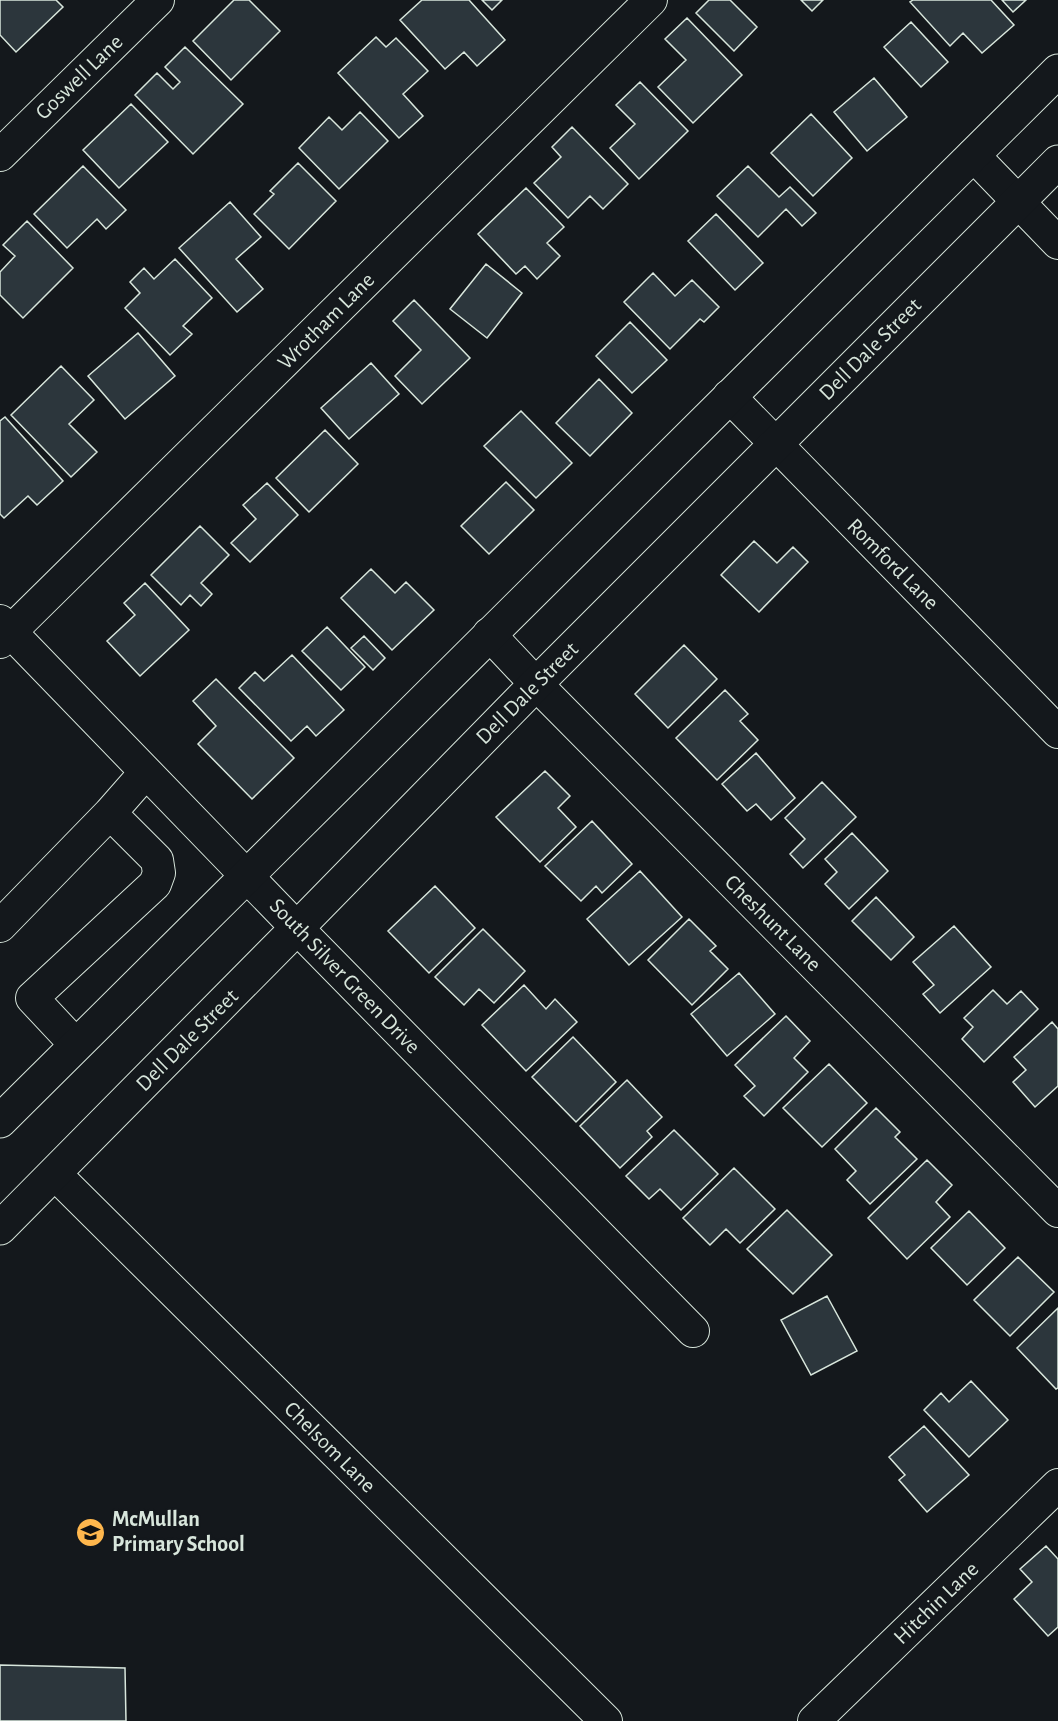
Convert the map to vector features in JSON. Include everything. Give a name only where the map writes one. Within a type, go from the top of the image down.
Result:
[{"type":"main road","points":[[0,1120],[1058,71]]},
{"type":"main road","name":"Dell Dale Street","points":[[0,1228],[536,684],[1058,162]]},
{"type":"street","name":"Goswell Lane","points":[[0,155],[158,0]]},
{"type":"street","name":"Wrotham Lane","points":[[4,631],[651,0]]},
{"type":"street","points":[[973,155],[1058,243]]},
{"type":"street","name":"Romford Lane","points":[[729,396],[1058,732]]},
{"type":"street","name":"South Silver Green Drive","points":[[4,631],[146,771],[693,1331]]},
{"type":"street","name":"Cheshunt Lane","points":[[489,634],[1058,1211]]},
{"type":"street","points":[[0,926],[110,813],[146,771]]},
{"type":"street","points":[[76,1045],[32,998],[155,884],[159,873],[157,860],[110,813]]},
{"type":"street","name":"Chelsom Lane","points":[[55,1174],[606,1721]]},
{"type":"street","name":"Hitchin Lane","points":[[814,1721],[1058,1485]]},
{"type":"building","points":[[0,0],[56,0],[63,7],[16,52],[0,35]]},
{"type":"building","points":[[234,0],[249,0],[280,31],[231,80],[193,41]]},
{"type":"building","points":[[422,0],[469,0],[505,40],[477,66],[464,52],[445,69],[400,20]]},
{"type":"building","points":[[482,0],[502,0],[492,10]]},
{"type":"building","points":[[709,0],[730,0],[757,27],[734,51],[696,13]]},
{"type":"building","points":[[801,0],[823,0],[812,11]]},
{"type":"building","points":[[913,0],[991,0],[1014,25],[982,53],[963,33],[950,46],[910,2]]},
{"type":"building","points":[[1002,0],[1026,0],[1013,12]]},
{"type":"building","points":[[687,18],[742,75],[693,123],[658,87],[686,60],[665,39]]},
{"type":"building","points":[[911,22],[948,62],[921,87],[884,47]]},
{"type":"building","points":[[376,37],[386,47],[396,38],[428,71],[403,94],[423,116],[399,138],[338,73]]},
{"type":"building","points":[[185,47],[243,104],[193,154],[135,95],[157,73],[173,89],[180,82],[165,67]]},
{"type":"building","points":[[874,78],[907,117],[867,151],[834,112]]},
{"type":"building","points":[[640,82],[688,131],[639,179],[610,148],[635,124],[616,105]]},
{"type":"building","points":[[131,104],[168,142],[119,188],[83,150]]},
{"type":"building","points":[[360,112],[388,141],[339,189],[299,148],[329,117],[342,130]]},
{"type":"building","points":[[811,114],[852,158],[813,196],[771,153]]},
{"type":"building","points":[[572,127],[628,184],[603,209],[590,196],[568,218],[534,183],[561,157],[552,147]]},
{"type":"building","points":[[298,163],[336,201],[289,249],[254,214],[274,194],[270,191]]},
{"type":"building","points":[[83,166],[126,210],[106,229],[97,219],[67,248],[34,214]]},
{"type":"building","points":[[748,166],[779,197],[790,187],[816,213],[802,226],[786,209],[758,237],[717,196]]},
{"type":"building","points":[[526,188],[564,227],[547,243],[560,256],[537,279],[525,266],[516,274],[478,234]]},
{"type":"building","points":[[230,202],[261,237],[236,259],[263,289],[237,312],[179,248]]},
{"type":"building","points":[[716,214],[763,263],[735,290],[688,241]]},
{"type":"building","points":[[27,221],[73,268],[23,318],[0,295],[0,272],[15,256],[3,245]]},
{"type":"building","points":[[175,259],[212,298],[183,326],[192,334],[170,355],[125,308],[140,293],[130,282],[144,268],[154,279]]},
{"type":"building","points":[[486,264],[522,293],[487,338],[450,309]]},
{"type":"building","points":[[653,273],[675,296],[692,280],[719,307],[704,322],[700,319],[670,349],[624,302]]},
{"type":"building","points":[[414,300],[470,358],[422,404],[395,376],[421,350],[393,321]]},
{"type":"building","points":[[630,322],[667,360],[632,393],[596,356]]},
{"type":"building","points":[[138,333],[175,376],[125,419],[88,376]]},
{"type":"building","points":[[371,363],[399,394],[349,439],[321,408]]},
{"type":"building","points":[[61,366],[94,400],[69,424],[97,452],[71,477],[11,415]]},
{"type":"building","points":[[599,379],[632,413],[590,456],[556,423]]},
{"type":"building","points":[[521,411],[572,463],[536,498],[484,446]]},
{"type":"building","points":[[5,417],[63,481],[37,505],[28,496],[4,518],[0,514],[0,421]]},
{"type":"building","points":[[325,430],[358,464],[309,512],[276,478]]},
{"type":"building","points":[[506,482],[534,510],[489,554],[461,526]]},
{"type":"building","points":[[267,483],[298,515],[250,562],[231,543],[256,519],[243,505]]},
{"type":"building","points":[[200,526],[229,555],[201,583],[212,594],[201,606],[190,595],[181,605],[151,575]]},
{"type":"building","points":[[754,541],[777,563],[793,547],[808,562],[759,612],[721,575]]},
{"type":"building","points":[[371,569],[395,593],[406,582],[434,610],[392,650],[341,598]]},
{"type":"building","points":[[145,583],[189,630],[140,676],[107,641],[135,615],[124,603]]},
{"type":"building","points":[[327,627],[365,667],[341,690],[302,651]]},
{"type":"building","points":[[364,636],[385,658],[373,670],[351,648]]},
{"type":"building","points":[[684,645],[717,679],[668,728],[635,694]]},
{"type":"building","points":[[292,655],[344,710],[316,736],[307,726],[291,741],[239,688],[255,672],[264,681]]},
{"type":"building","points":[[216,679],[294,758],[252,799],[198,744],[216,726],[193,701]]},
{"type":"building","points":[[725,690],[748,714],[740,721],[758,740],[717,780],[676,738]]},
{"type":"building","points":[[756,753],[795,798],[771,820],[756,804],[747,811],[722,784]]},
{"type":"building","points":[[545,771],[570,796],[558,808],[576,827],[540,862],[496,817]]},
{"type":"building","points":[[822,782],[856,817],[803,868],[790,854],[805,839],[785,818]]},
{"type":"building","points":[[592,821],[632,864],[602,893],[596,886],[581,901],[545,866]]},
{"type":"building","points":[[852,833],[888,871],[849,909],[825,884],[837,872],[825,859]]},
{"type":"building","points":[[640,871],[682,917],[629,965],[587,919]]},
{"type":"building","points":[[435,886],[475,928],[429,973],[388,931]]},
{"type":"building","points":[[876,897],[914,937],[891,960],[852,921]]},
{"type":"building","points":[[689,919],[716,946],[710,951],[728,969],[692,1005],[648,960]]},
{"type":"building","points":[[954,926],[991,967],[940,1013],[923,994],[934,985],[913,962]]},
{"type":"building","points":[[483,929],[525,971],[494,1003],[479,989],[464,1005],[435,977]]},
{"type":"building","points":[[739,973],[775,1014],[727,1056],[691,1014]]},
{"type":"building","points":[[524,985],[546,1009],[555,999],[577,1022],[526,1071],[482,1025]]},
{"type":"building","points":[[993,990],[1007,1004],[1021,991],[1038,1009],[984,1062],[962,1039],[973,1027],[964,1018]]},
{"type":"building","points":[[786,1016],[810,1041],[794,1058],[808,1072],[764,1116],[744,1096],[755,1086],[735,1065]]},
{"type":"building","points":[[1052,1022],[1058,1029],[1058,1086],[1035,1107],[1013,1082],[1026,1070],[1014,1057]]},
{"type":"building","points":[[573,1037],[616,1082],[576,1122],[532,1077]]},
{"type":"building","points":[[829,1064],[867,1103],[822,1147],[783,1108]]},
{"type":"building","points":[[627,1080],[662,1117],[647,1131],[652,1137],[620,1168],[580,1126]]},
{"type":"building","points":[[876,1108],[900,1132],[895,1137],[917,1159],[870,1204],[847,1180],[856,1171],[835,1149]]},
{"type":"building","points":[[674,1130],[718,1174],[681,1210],[660,1189],[649,1199],[626,1176]]},
{"type":"building","points":[[927,1160],[952,1185],[936,1202],[950,1217],[907,1259],[868,1218]]},
{"type":"building","points":[[734,1168],[775,1209],[740,1243],[726,1229],[710,1245],[683,1218]]},
{"type":"building","points":[[787,1210],[832,1255],[793,1294],[747,1249]]},
{"type":"building","points":[[969,1211],[1005,1248],[967,1285],[931,1248]]},
{"type":"building","points":[[1018,1257],[1054,1292],[1010,1336],[974,1300]]},
{"type":"building","points":[[827,1296],[857,1351],[811,1375],[781,1320]]},
{"type":"building","points":[[1058,1308],[1058,1388],[1056,1389],[1017,1348]]},
{"type":"building","points":[[971,1381],[1008,1420],[969,1457],[924,1410],[941,1393],[949,1402]]},
{"type":"building","points":[[924,1426],[969,1475],[927,1512],[899,1480],[905,1475],[889,1457]]},
{"type":"building","points":[[1046,1546],[1058,1559],[1058,1627],[1048,1636],[1014,1599],[1032,1582],[1020,1569]]},
{"type":"building","points":[[0,1665],[125,1668],[126,1721],[0,1721]]},
{"type":"place","name":"McMullan Primary School","points":[[91,1532]]}]
